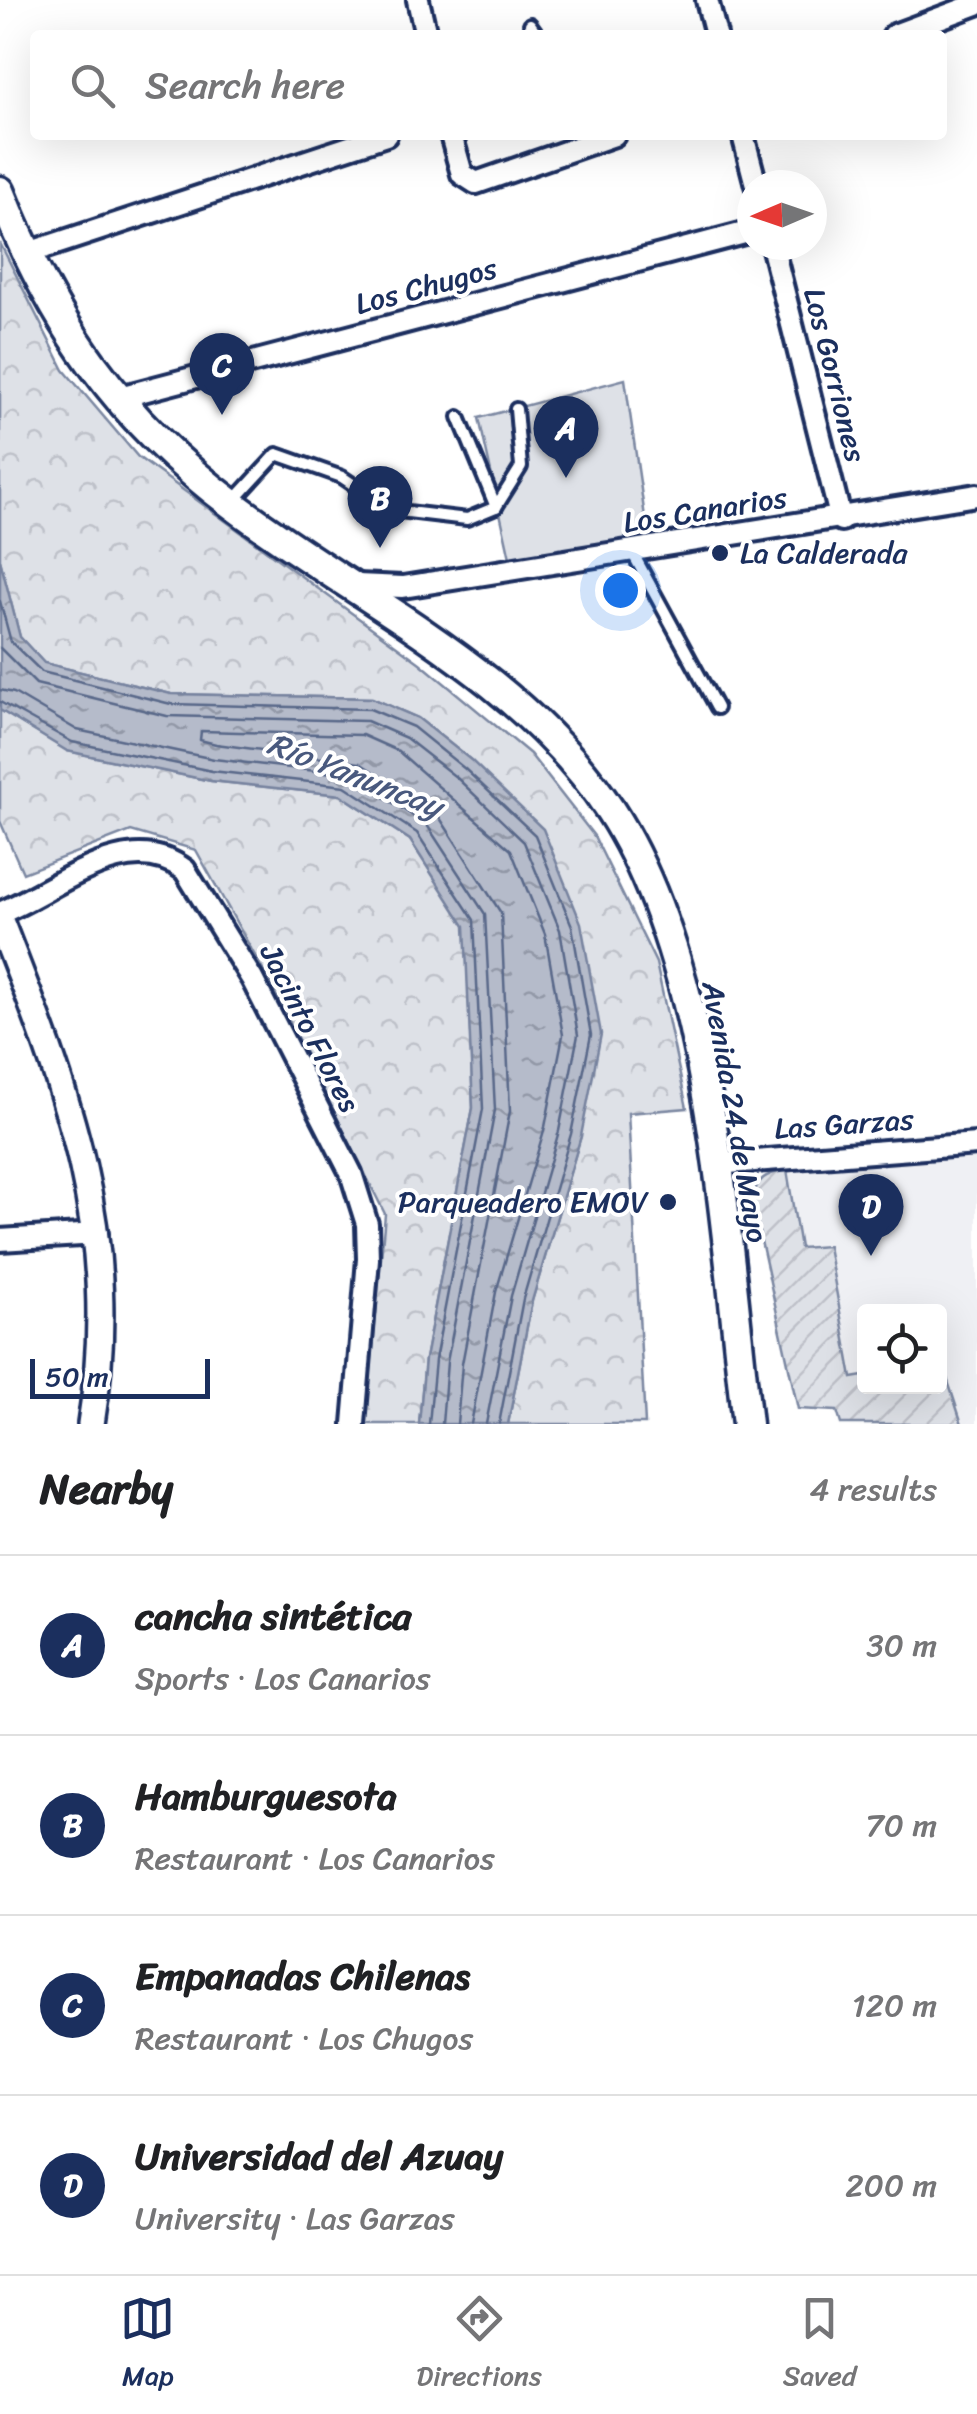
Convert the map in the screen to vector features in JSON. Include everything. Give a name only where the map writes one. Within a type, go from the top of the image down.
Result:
[{"type":"main road","name":"Avenida 24 de Mayo","points":[[0,191],[25,254],[92,370],[116,398],[231,504],[408,624],[544,727],[611,812],[653,894],[696,1040],[747,1424]]},
{"type":"street","points":[[418,0],[425,30]]},
{"type":"street","points":[[706,0],[715,30]]},
{"type":"street","points":[[906,30],[974,3]]},
{"type":"street","points":[[25,254],[371,140]]},
{"type":"street","points":[[452,140],[462,174],[476,182],[599,140]]},
{"type":"street","points":[[744,140],[752,170]]},
{"type":"street","name":"Los Chugos","points":[[116,398],[737,235]]},
{"type":"street","name":"Los Gorriones","points":[[776,260],[840,520]]},
{"type":"street","name":"Los Canarios","points":[[352,585],[403,587],[840,520],[977,495]]},
{"type":"street","points":[[408,624],[410,600],[442,581]]},
{"type":"street","name":"Jacinto Flores","points":[[0,913],[106,860],[145,851],[169,858],[185,870],[252,979],[351,1172],[362,1206],[368,1260],[354,1424]]},
{"type":"street","points":[[0,921],[76,1128],[97,1234],[100,1317],[91,1424]]},
{"type":"street","name":"Las Garzas","points":[[715,1164],[977,1144]]},
{"type":"street","points":[[0,1240],[97,1234]]},
{"type":"lane","points":[[530,24],[534,30]]},
{"type":"lane","points":[[231,504],[277,454],[342,477],[391,510],[467,519],[496,507],[521,467],[516,409]]},
{"type":"lane","points":[[459,418],[496,507]]},
{"type":"lane","points":[[632,552],[716,708]]},
{"type":"shaded area","points":[[977,1158],[977,1424],[841,1424],[837,1411],[798,1409],[752,1200],[756,1182],[767,1173]]},
{"type":"green space","points":[[0,243],[64,370],[138,457],[420,663],[530,754],[594,836],[656,963],[687,1108],[628,1113],[645,1424],[508,1424],[532,1301],[581,1136],[472,761],[418,718],[372,698],[171,694],[44,663],[20,637],[0,560]]},
{"type":"green space","points":[[625,379],[648,538],[510,558],[479,418]]},
{"type":"green space","points":[[0,710],[68,751],[211,781],[341,795],[410,840],[466,926],[473,1108],[425,1359],[419,1424],[366,1424],[385,1214],[269,981],[196,850],[131,831],[23,873],[0,821]]},
{"type":"green space","points":[[787,1170],[800,1248],[828,1246],[852,1378],[857,1377],[857,1394],[947,1394],[947,1378],[962,1424],[841,1424],[837,1411],[798,1409],[752,1200],[763,1178]]},
{"type":"water","name":"Río Yanuncay","points":[[0,560],[20,637],[44,663],[171,694],[372,698],[418,718],[472,761],[543,829],[581,923],[601,1034],[581,1136],[532,1301],[508,1424],[419,1424],[425,1359],[473,1108],[465,926],[410,840],[341,795],[211,781],[67,751],[0,710]]},
{"type":"place","name":"Empanadas Chilenas","points":[[222,415]]},
{"type":"place","name":"cancha sintética","points":[[566,478]]},
{"type":"place","name":"Hamburguesota","points":[[380,548]]},
{"type":"place","name":"La Calderada","points":[[720,553]]},
{"type":"place","name":"Parqueadero EMOV","points":[[668,1202]]},
{"type":"place","name":"Universidad del Azuay","points":[[871,1256]]}]
